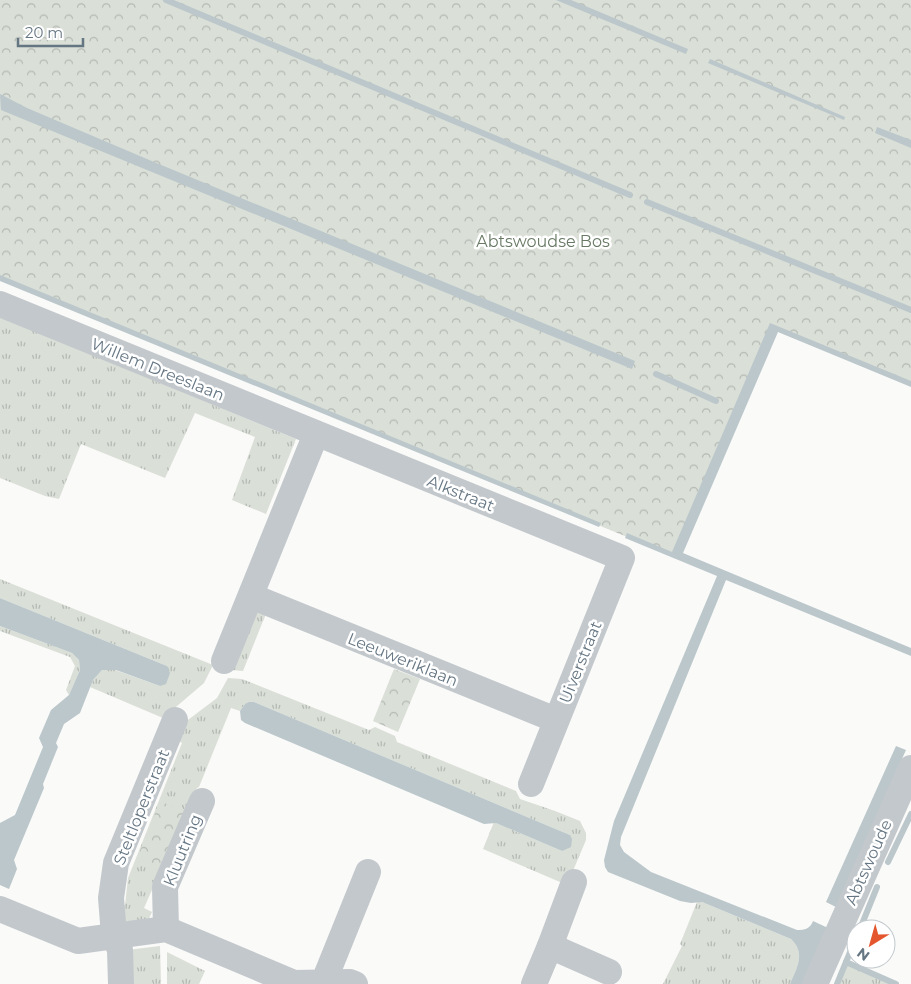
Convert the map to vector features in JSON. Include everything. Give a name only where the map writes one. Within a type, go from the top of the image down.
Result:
[{"type":"street","name":"Willem Dreeslaan","points":[[0,304],[316,434]]},
{"type":"street","name":"Alkstraat","points":[[316,434],[605,552]]},
{"type":"street","points":[[224,661],[316,434]]},
{"type":"street","name":"Uiverstraat","points":[[531,784],[622,558],[605,552]]},
{"type":"street","name":"Leeuweriklaan","points":[[251,596],[556,720]]},
{"type":"street","name":"Steltloperstraat","points":[[120,984],[120,950],[114,935],[111,898],[116,863],[175,720]]},
{"type":"street","name":"Abtswoude","points":[[814,984],[893,807],[910,775]]},
{"type":"street","name":"Kluutring","points":[[166,929],[165,887],[202,801]]},
{"type":"street","points":[[324,981],[368,872]]},
{"type":"street","points":[[534,984],[574,882]]},
{"type":"street","points":[[0,909],[78,941],[166,929],[294,983],[324,981],[350,982],[355,984]]},
{"type":"street","points":[[550,946],[609,972]]},
{"type":"green space","name":"Abtswoudse Bos","points":[[0,0],[911,0],[911,385],[771,329],[676,557],[0,280]]},
{"type":"green space","points":[[0,317],[296,439],[266,514],[232,500],[255,437],[195,413],[165,478],[81,444],[59,499],[45,496],[0,478]]},
{"type":"green space","points":[[0,579],[213,665],[204,683],[163,718],[90,687],[93,680],[102,670],[115,670],[160,686],[167,666],[0,598]]},
{"type":"green space","points":[[267,611],[243,671],[232,670],[255,613]]},
{"type":"green space","points":[[0,626],[72,653],[79,660],[80,670],[69,695],[66,690],[75,666],[70,657],[0,631]]},
{"type":"green space","points":[[394,669],[420,679],[398,732],[373,721]]},
{"type":"green space","points":[[228,678],[242,679],[369,730],[375,727],[395,736],[397,742],[516,791],[520,799],[580,821],[586,833],[586,840],[567,885],[483,849],[494,822],[562,851],[570,835],[254,702],[245,704],[240,711],[231,708],[199,787],[144,908],[152,912],[147,923],[124,930],[116,905],[125,905],[128,878],[182,743],[175,738],[180,726],[217,698]]},
{"type":"green space","points":[[160,801],[185,812],[160,868],[137,858]]},
{"type":"green space","points":[[697,902],[702,902],[791,939],[798,950],[799,961],[790,984],[663,984],[682,946],[680,944]]},
{"type":"green space","points":[[160,946],[161,984],[127,984],[127,950]]},
{"type":"green space","points":[[167,952],[205,971],[199,984],[167,984]]},
{"type":"green space","points":[[846,962],[846,969],[862,969],[896,984],[836,984]]},
{"type":"shaded area","points":[[556,0],[571,0],[688,49],[686,54]]},
{"type":"shaded area","points":[[710,59],[845,117],[844,120],[708,63]]},
{"type":"shaded area","points":[[0,94],[27,108],[154,162],[635,361],[632,369],[1,110]]},
{"type":"shaded area","points":[[877,127],[911,140],[911,148],[875,133]]},
{"type":"shaded area","points":[[0,275],[601,523],[599,527],[0,281]]},
{"type":"shaded area","points":[[770,323],[911,381],[911,387],[778,332],[683,553],[911,648],[911,656],[726,580],[621,837],[620,845],[624,852],[651,872],[797,930],[807,929],[813,921],[828,928],[803,984],[790,984],[799,961],[798,950],[791,939],[702,902],[680,901],[608,872],[604,860],[614,821],[717,576],[625,538],[627,533],[672,552]]},
{"type":"shaded area","points":[[0,598],[167,666],[170,673],[166,684],[160,686],[116,670],[102,670],[93,680],[80,713],[64,724],[56,743],[58,747],[43,784],[44,788],[14,860],[17,869],[9,889],[0,885],[0,823],[15,815],[43,747],[39,738],[51,710],[69,695],[80,670],[79,660],[72,653],[0,626]]},
{"type":"shaded area","points":[[249,702],[254,702],[570,835],[572,839],[571,847],[562,851],[496,823],[484,824],[245,723],[241,720],[240,711]]},
{"type":"shaded area","points":[[896,746],[906,750],[836,907],[826,902]]},
{"type":"waterway","points":[[166,0],[630,195]]},
{"type":"waterway","points":[[647,202],[911,310]]},
{"type":"waterway","points":[[656,374],[716,401]]},
{"type":"waterway","points":[[888,862],[911,814]]},
{"type":"waterway","points":[[864,919],[877,887]]},
{"type":"waterway","points":[[837,984],[846,962],[896,984]]}]
